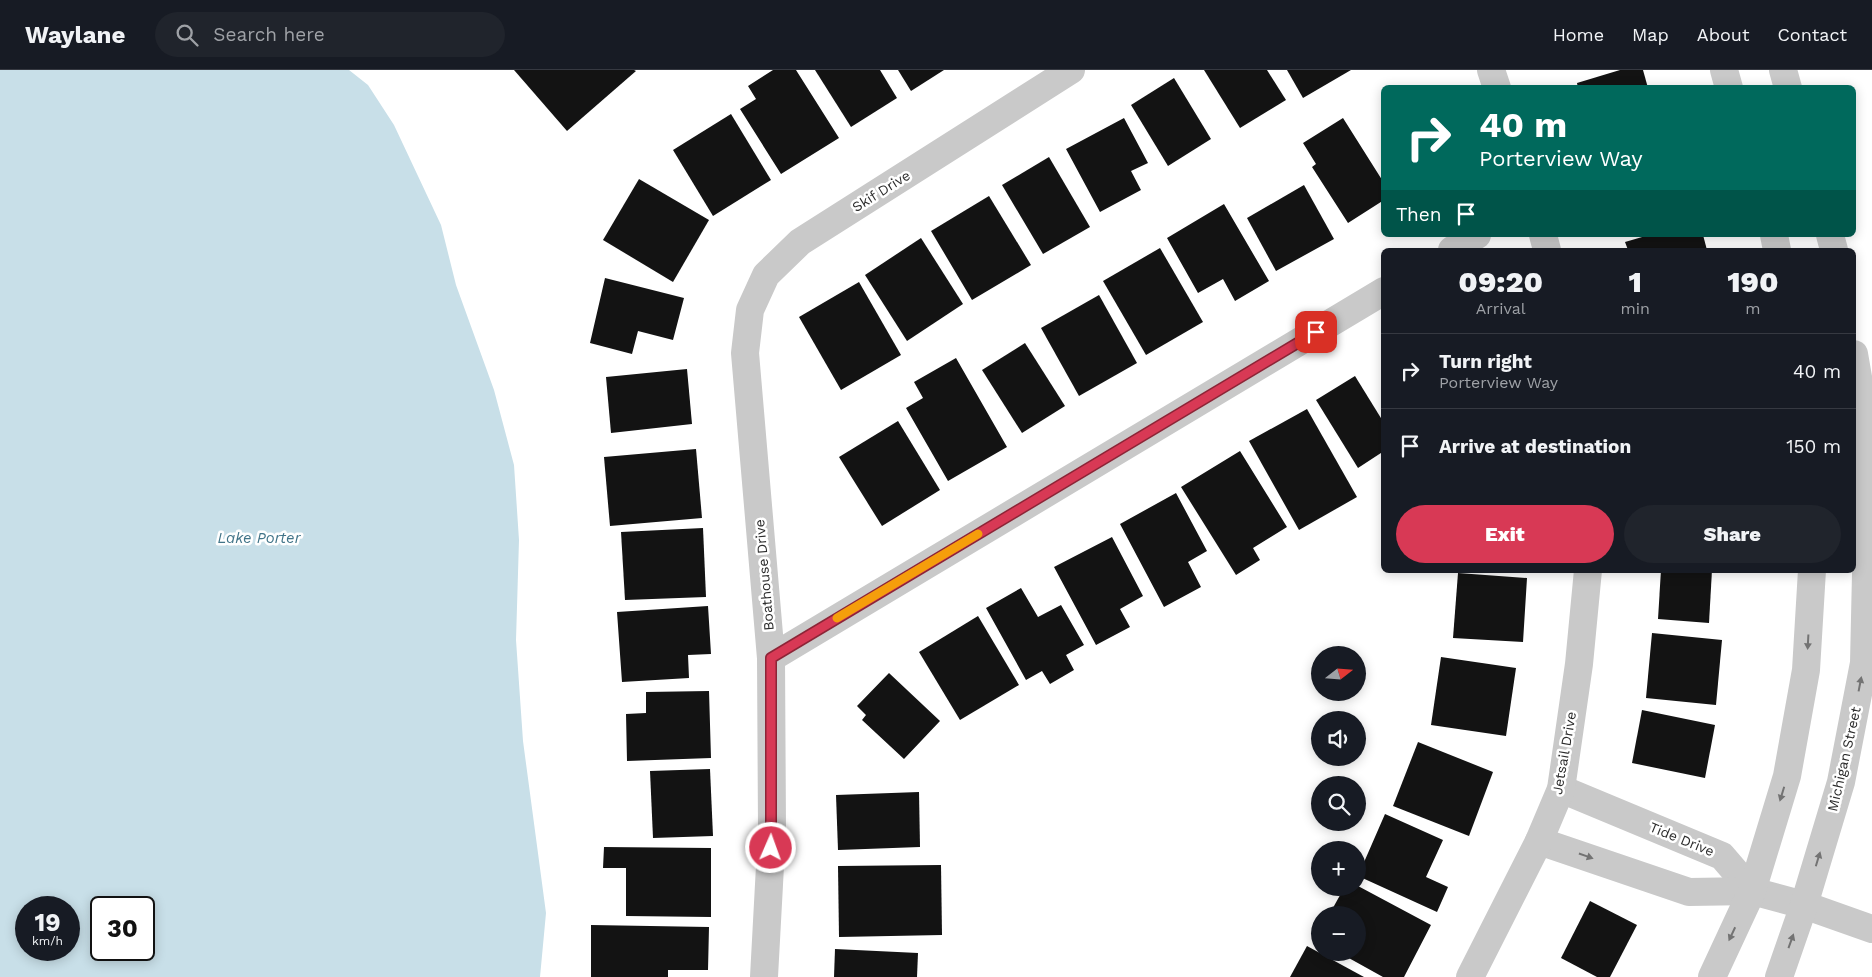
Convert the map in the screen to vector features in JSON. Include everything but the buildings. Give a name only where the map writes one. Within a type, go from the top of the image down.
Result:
[{"type":"street","name":"Skif Drive","points":[[745,353],[750,310],[766,275],[800,242],[1071,70]]},
{"type":"street","points":[[1491,70],[1496,85]]},
{"type":"street","points":[[1724,70],[1728,85]]},
{"type":"street","points":[[1783,70],[1787,85]]},
{"type":"street","points":[[1455,248],[1474,237]]},
{"type":"street","points":[[771,658],[1381,293]]},
{"type":"street","name":"Boathouse Drive","points":[[745,353],[771,658],[772,829],[764,977]]},
{"type":"street","name":"Michigan Street","points":[[1778,977],[1804,905],[1841,782],[1864,663],[1867,528],[1863,406],[1856,366]]},
{"type":"street","name":"Jetsail Drive","points":[[1470,977],[1540,841],[1561,789],[1579,664],[1588,573]]},
{"type":"street","points":[[1712,977],[1752,891],[1787,776],[1806,670],[1812,573]]},
{"type":"street","name":"Tide Drive","points":[[1561,789],[1722,856],[1752,891]]},
{"type":"street","points":[[1540,841],[1689,892],[1752,891],[1804,905],[1872,929]]},
{"type":"water","name":"Lake Porter","points":[[0,70],[349,70],[368,85],[394,125],[441,225],[456,285],[494,390],[514,465],[519,540],[516,640],[523,741],[546,913],[540,977],[0,977]]},
{"type":"slow traffic","points":[[837,618],[978,534]]},
{"type":"route","points":[[771,848],[771,658],[1316,332]]}]
